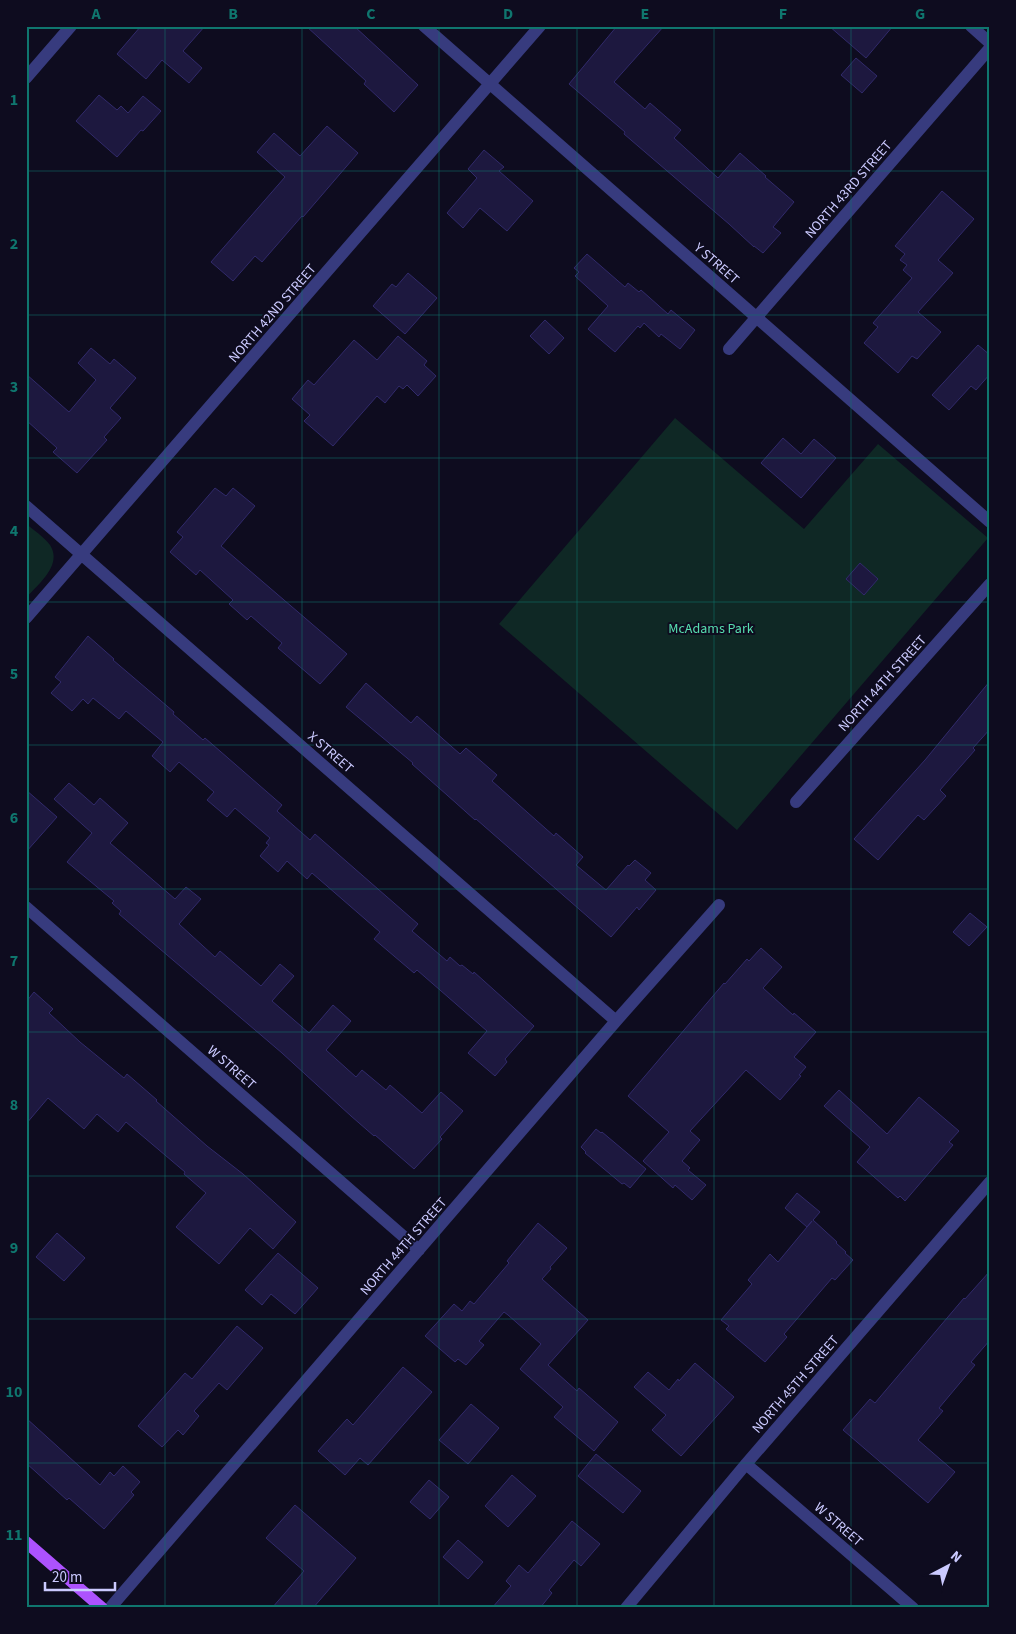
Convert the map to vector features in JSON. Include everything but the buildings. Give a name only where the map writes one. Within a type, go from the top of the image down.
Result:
[{"type":"main road","points":[[26,1542],[102,1608]]},
{"type":"street","points":[[26,78],[71,26]]},
{"type":"street","name":"Y STREET","points":[[424,26],[990,522]]},
{"type":"street","name":"NORTH 42ND STREET","points":[[26,618],[540,26]]},
{"type":"street","points":[[971,26],[990,43]]},
{"type":"street","name":"NORTH 43RD STREET","points":[[729,349],[990,48]]},
{"type":"street","name":"X STREET","points":[[26,506],[616,1021]]},
{"type":"street","name":"NORTH 44TH STREET","points":[[796,802],[990,584]]},
{"type":"street","name":"NORTH 44TH STREET","points":[[110,1608],[616,1021],[719,905]]},
{"type":"street","name":"W STREET","points":[[26,907],[419,1250]]},
{"type":"street","name":"NORTH 45TH STREET","points":[[626,1608],[746,1464],[990,1182]]},
{"type":"street","name":"W STREET","points":[[746,1464],[913,1608]]},
{"type":"green space","name":"McAdams Park","points":[[675,418],[804,529],[878,444],[988,538],[737,830],[499,624]]},
{"type":"green space","points":[[26,524],[42,536],[50,545],[53,552],[53,560],[47,574],[26,598]]}]
